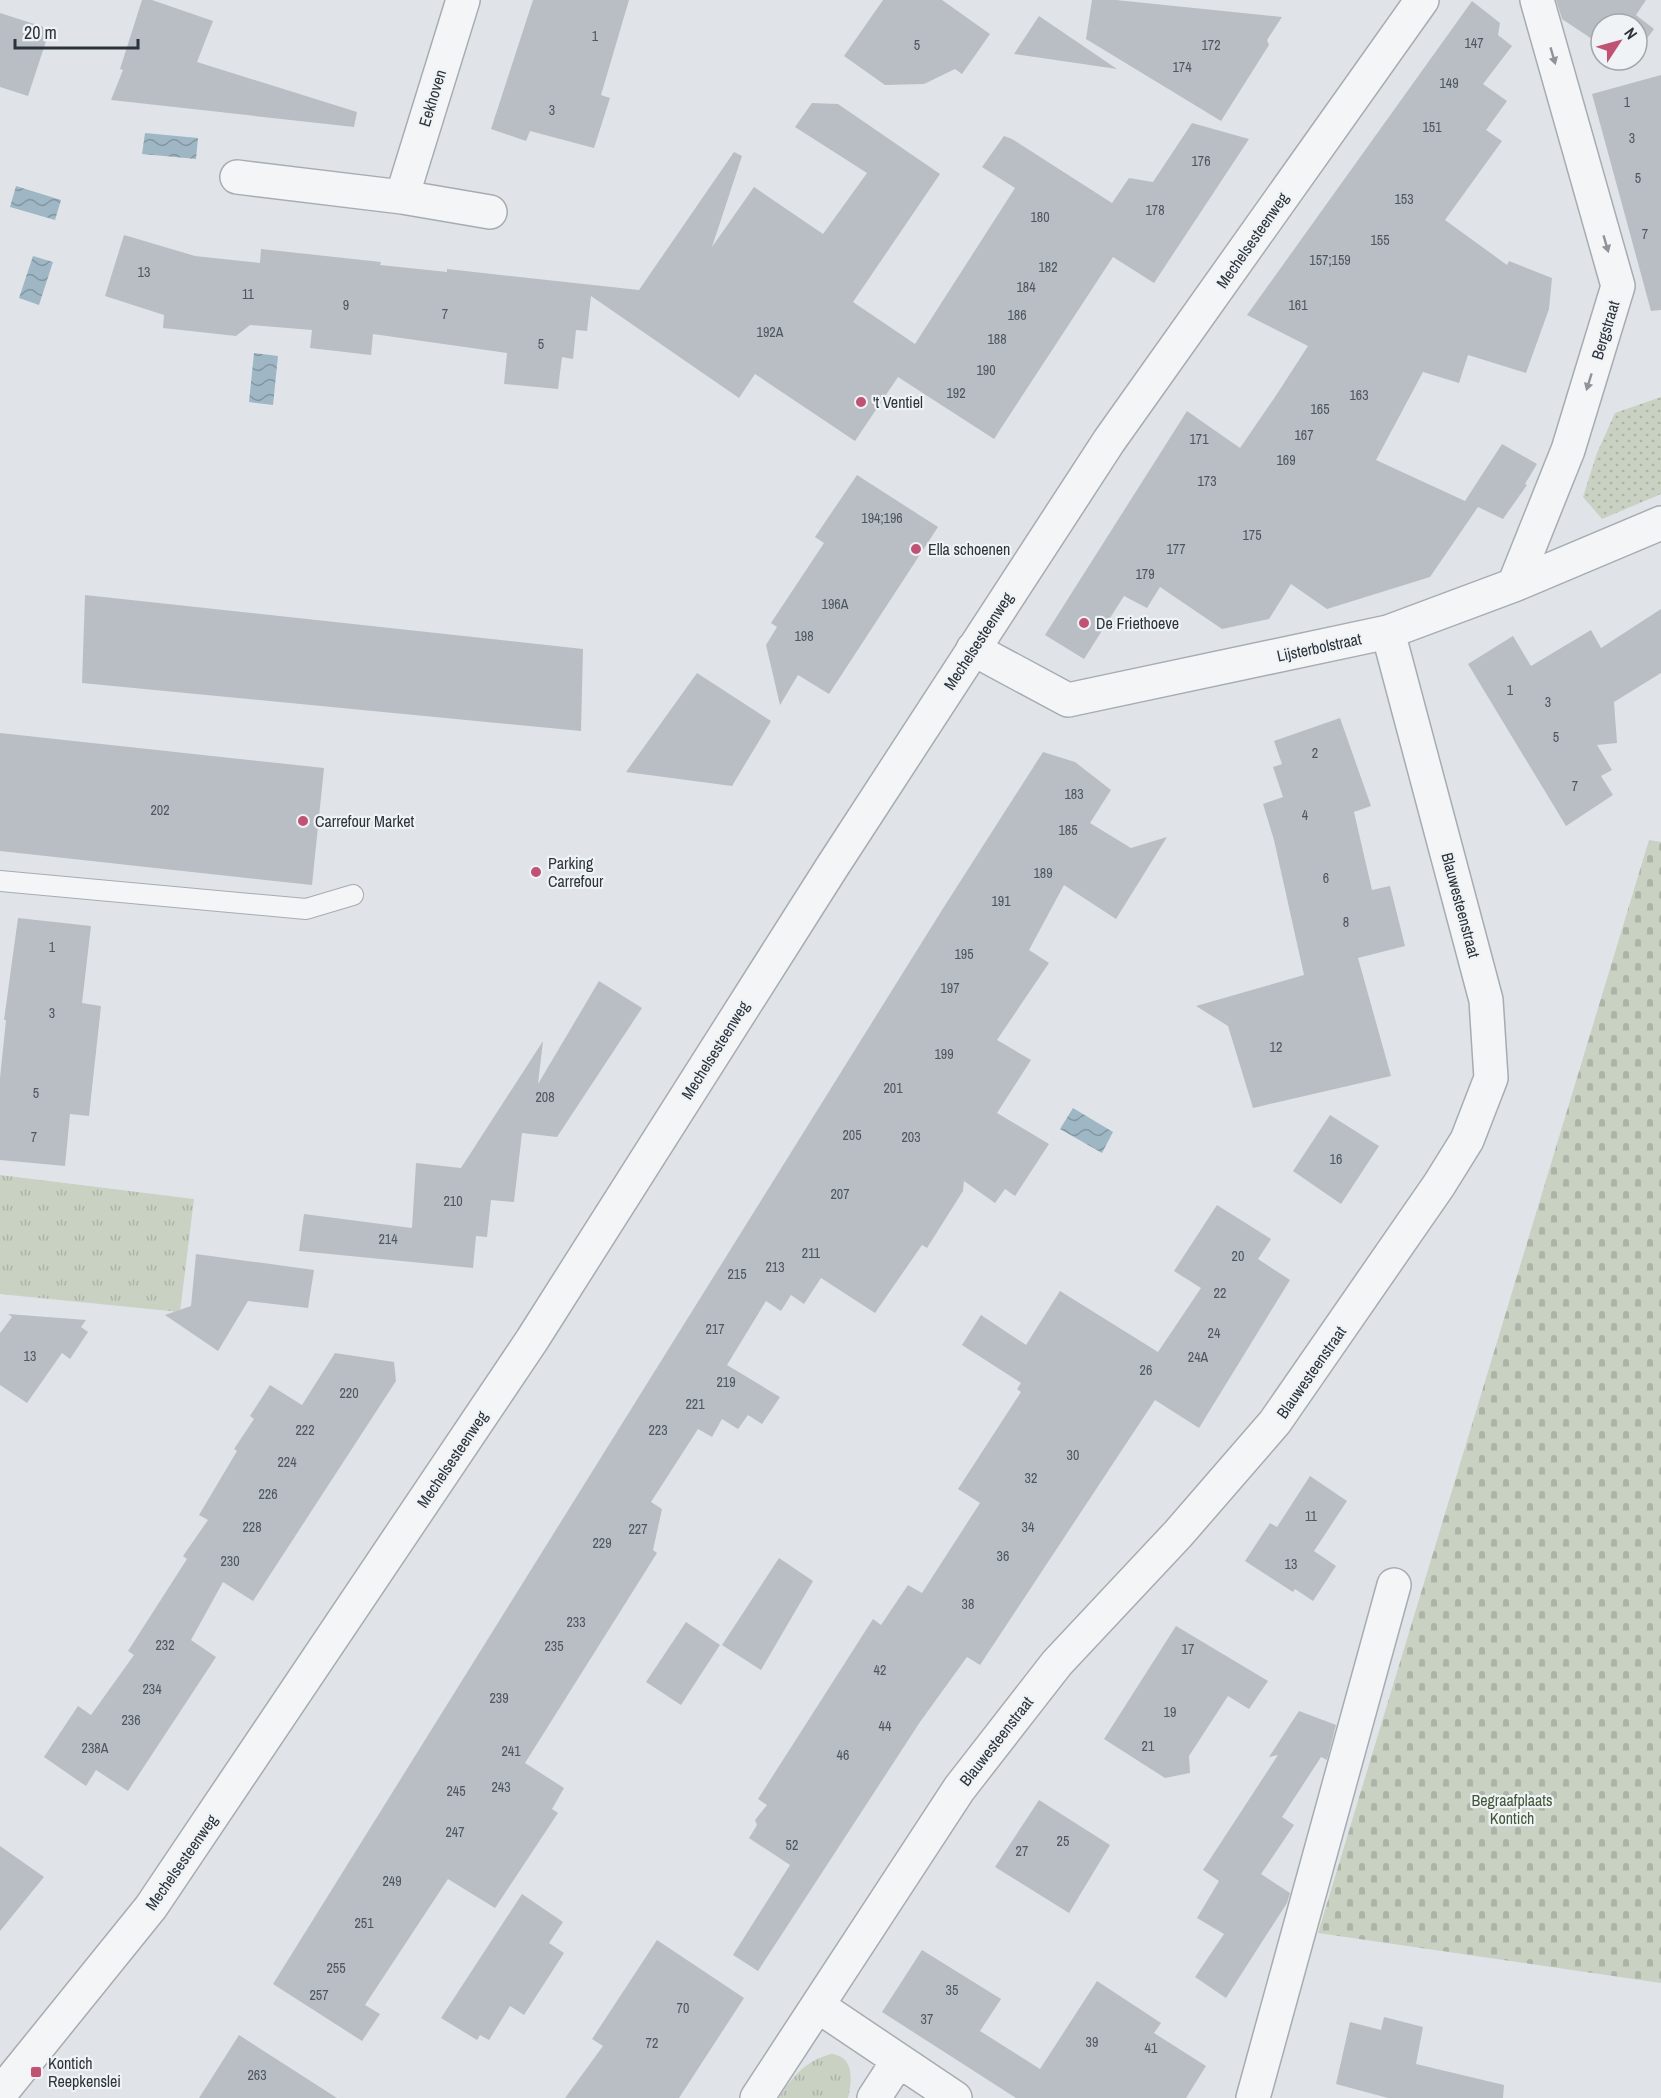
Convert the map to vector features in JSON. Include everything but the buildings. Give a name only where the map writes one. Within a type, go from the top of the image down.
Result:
[{"type":"street","name":"Eekhoven","points":[[402,197],[463,0]]},
{"type":"street","name":"Mechelsesteenweg","points":[[5,2098],[0,2094],[151,1907],[281,1715],[532,1340],[973,649],[1109,441],[1422,0]]},
{"type":"street","name":"Bergstraat","points":[[1514,585],[1568,450],[1618,286],[1537,0]]},
{"type":"street","points":[[237,177],[402,197],[490,212]]},
{"type":"street","name":"Lijsterbolstraat","points":[[973,649],[1068,700],[1388,632],[1514,585],[1661,523]]},
{"type":"street","name":"Blauwesteenstraat","points":[[757,2098],[959,1789],[1057,1663],[1171,1542],[1275,1422],[1426,1204],[1467,1140],[1491,1078],[1486,1000],[1388,632]]},
{"type":"street","points":[[1253,2098],[1394,1585]]},
{"type":"street","points":[[818,2006],[955,2098]]},
{"type":"street","points":[[874,2098],[898,2061]]},
{"type":"lane","points":[[0,881],[306,909],[353,895]]},
{"type":"green space","points":[[1661,397],[1661,494],[1602,519],[1583,497],[1597,453],[1615,413]]},
{"type":"green space","name":"Begraafplaats Kontich","points":[[1649,840],[1661,842],[1661,1983],[1318,1933]]},
{"type":"green space","points":[[0,1175],[194,1199],[180,1312],[0,1294]]},
{"type":"green space","points":[[831,2054],[839,2056],[848,2064],[851,2077],[848,2098],[779,2098],[801,2070],[814,2061]]},
{"type":"water","points":[[145,133],[198,138],[196,159],[142,154]]},
{"type":"water","points":[[16,186],[61,200],[55,220],[10,207]]},
{"type":"water","points":[[33,256],[53,262],[39,305],[19,298]]},
{"type":"water","points":[[254,353],[278,356],[273,405],[249,402]]},
{"type":"water","points":[[1073,1108],[1113,1132],[1102,1153],[1060,1129]]},
{"type":"place","name":"'t Ventiel","points":[[861,402]]},
{"type":"place","name":"Ella schoenen","points":[[916,549]]},
{"type":"place","name":"De Friethoeve","points":[[1084,623]]},
{"type":"place","name":"Carrefour Market","points":[[303,821]]},
{"type":"place","name":"Parking Carrefour","points":[[536,872]]},
{"type":"place","name":"Kontich Reepkenslei","points":[[36,2072]]}]
